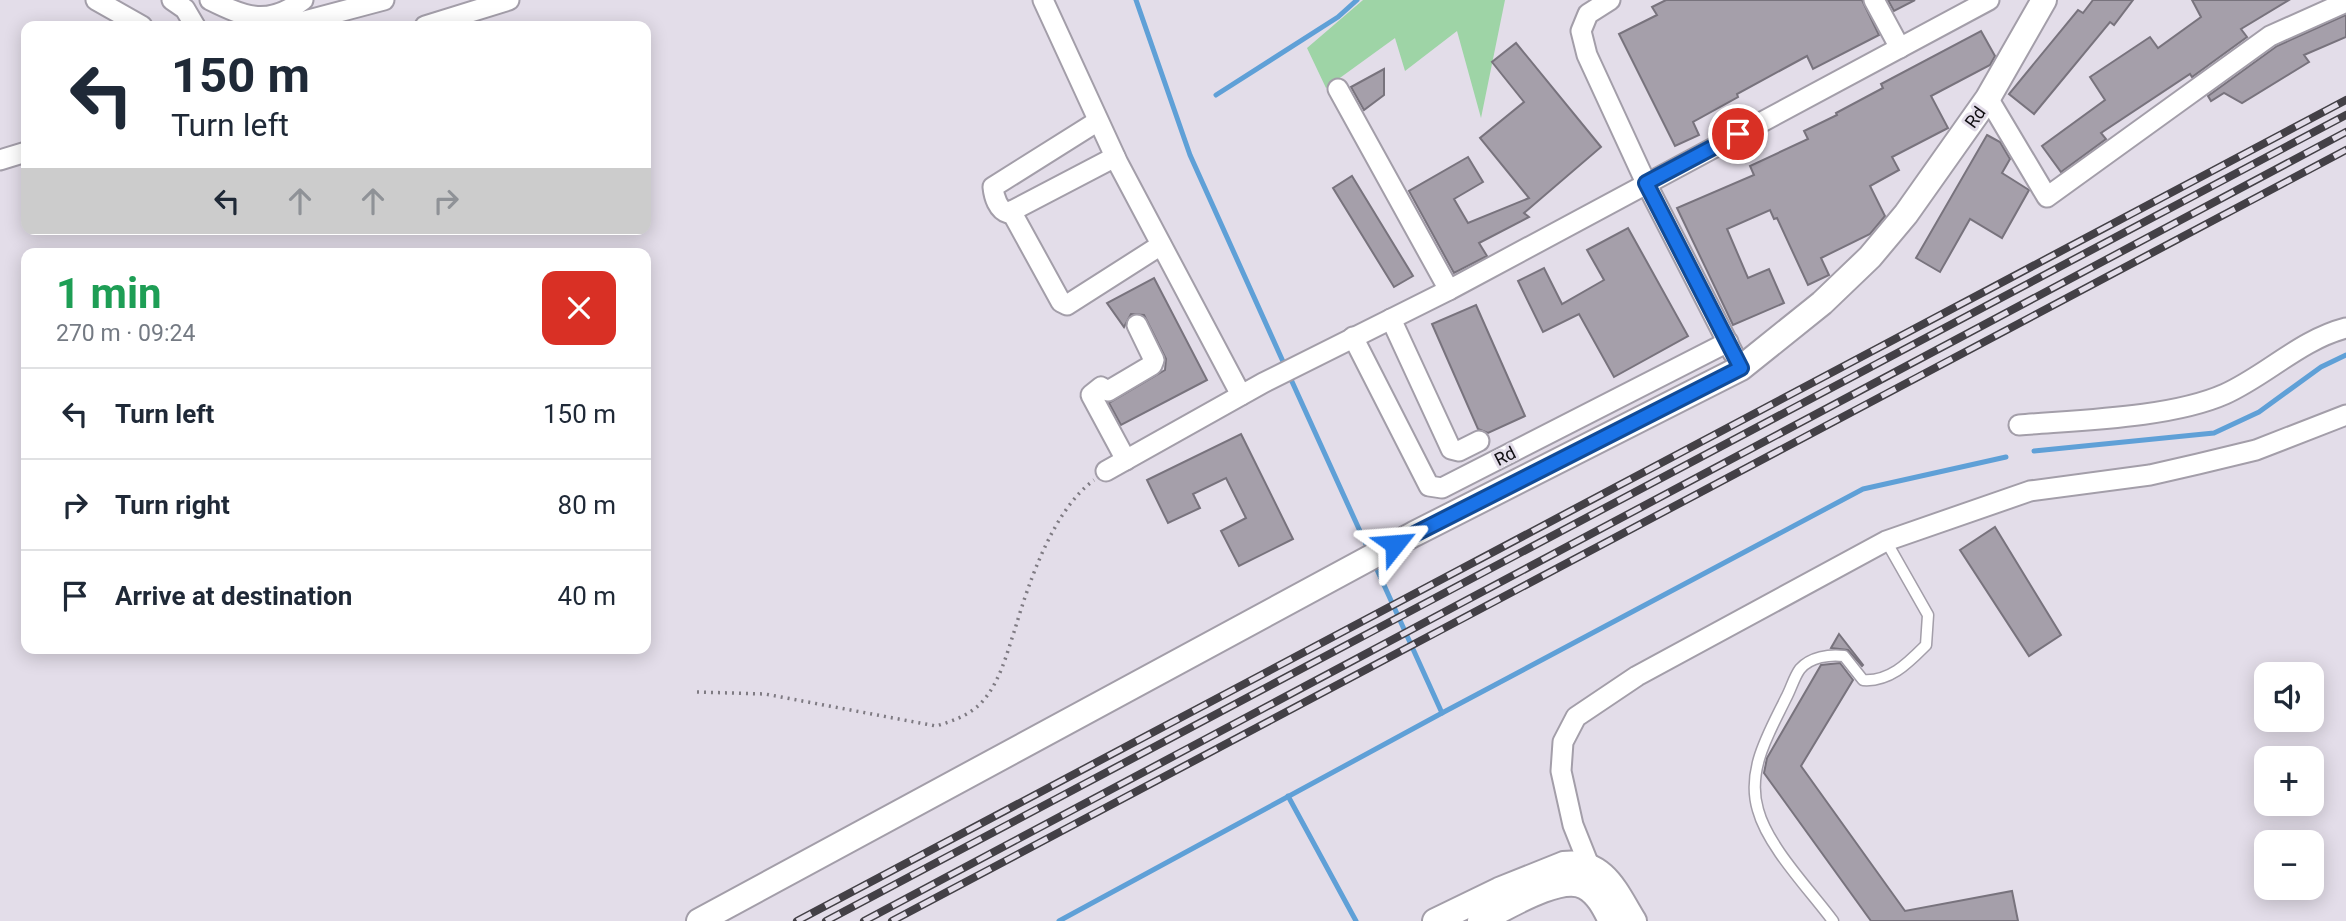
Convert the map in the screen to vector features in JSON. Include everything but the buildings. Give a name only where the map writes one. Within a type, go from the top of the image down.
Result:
[{"type":"street","points":[[96,0],[133,21]]},
{"type":"street","points":[[172,0],[185,9],[192,21]]},
{"type":"street","points":[[210,0],[240,15],[275,17],[303,0]]},
{"type":"street","points":[[305,21],[384,0]]},
{"type":"street","points":[[441,21],[509,0]]},
{"type":"street","points":[[1043,0],[1115,157],[1241,395]]},
{"type":"street","points":[[1610,0],[1588,14],[1581,31],[1587,55],[1646,183],[1741,368]]},
{"type":"street","points":[[1874,0],[1900,48]]},
{"type":"street","points":[[1106,471],[1263,383],[1449,290],[1989,0]]},
{"type":"street","name":"Rd","points":[[699,921],[1415,534],[1741,368],[1822,303],[1870,257],[1906,214],[1988,98],[2044,0]]},
{"type":"street","points":[[1988,98],[2047,197],[2270,36],[2346,2]]},
{"type":"street","points":[[1338,89],[1449,290]]},
{"type":"street","points":[[1098,121],[993,187],[1000,207],[1004,212],[1011,211],[1115,157]]},
{"type":"street","points":[[0,160],[21,154]]},
{"type":"street","points":[[1011,211],[1057,294],[1067,304],[1161,245]]},
{"type":"street","points":[[1057,294],[1091,274]]},
{"type":"street","points":[[1391,319],[1451,449],[1459,451],[1479,441]]},
{"type":"street","points":[[1126,460],[1091,395],[1101,387],[1108,391],[1152,365],[1154,360],[1136,325]]},
{"type":"street","points":[[2020,425],[2155,412],[2223,395],[2292,352],[2346,328]]},
{"type":"street","name":"Rd","points":[[1353,337],[1429,486],[1443,488],[1728,342]]},
{"type":"street","points":[[1611,921],[1587,876],[1561,771],[1563,742],[1576,717],[1637,676],[1886,541],[2030,491],[2150,475],[2256,450],[2346,415]]},
{"type":"street","points":[[1435,921],[1499,890],[1564,864],[1587,876]]},
{"type":"street","points":[[1480,921],[1547,888],[1568,884],[1587,876],[1605,874],[1634,921]]},
{"type":"lane","points":[[1833,921],[1775,844],[1758,811],[1755,782],[1760,750],[1801,668],[1819,657],[1844,656],[1863,680],[1875,681],[1904,668],[1926,645],[1928,615],[1886,541]]},
{"type":"path","points":[[697,692],[765,694],[936,726],[959,719],[983,701],[1005,664],[1036,561],[1082,488],[1106,471]]},
{"type":"green space","points":[[1363,0],[1505,0],[1481,118],[1457,31],[1405,71],[1395,38],[1326,88],[1307,48]]},
{"type":"waterway","points":[[1136,0],[1190,155],[1285,366]]},
{"type":"waterway","points":[[1216,95],[1338,17],[1357,0]]},
{"type":"waterway","points":[[2034,451],[2214,433],[2259,412],[2321,367],[2346,355]]},
{"type":"waterway","points":[[1289,375],[1369,551]]},
{"type":"waterway","points":[[1442,713],[1863,489],[2006,457]]},
{"type":"waterway","points":[[1059,921],[1442,713],[1374,563]]},
{"type":"waterway","points":[[1288,796],[1356,921]]},
{"type":"railway","points":[[797,921],[2346,100]]},
{"type":"railway","points":[[826,921],[2346,115]]},
{"type":"railway","points":[[864,921],[2346,132]]},
{"type":"railway","points":[[892,921],[2346,150]]},
{"type":"route","points":[[1395,544],[1741,368],[1646,183],[1738,134]]}]
